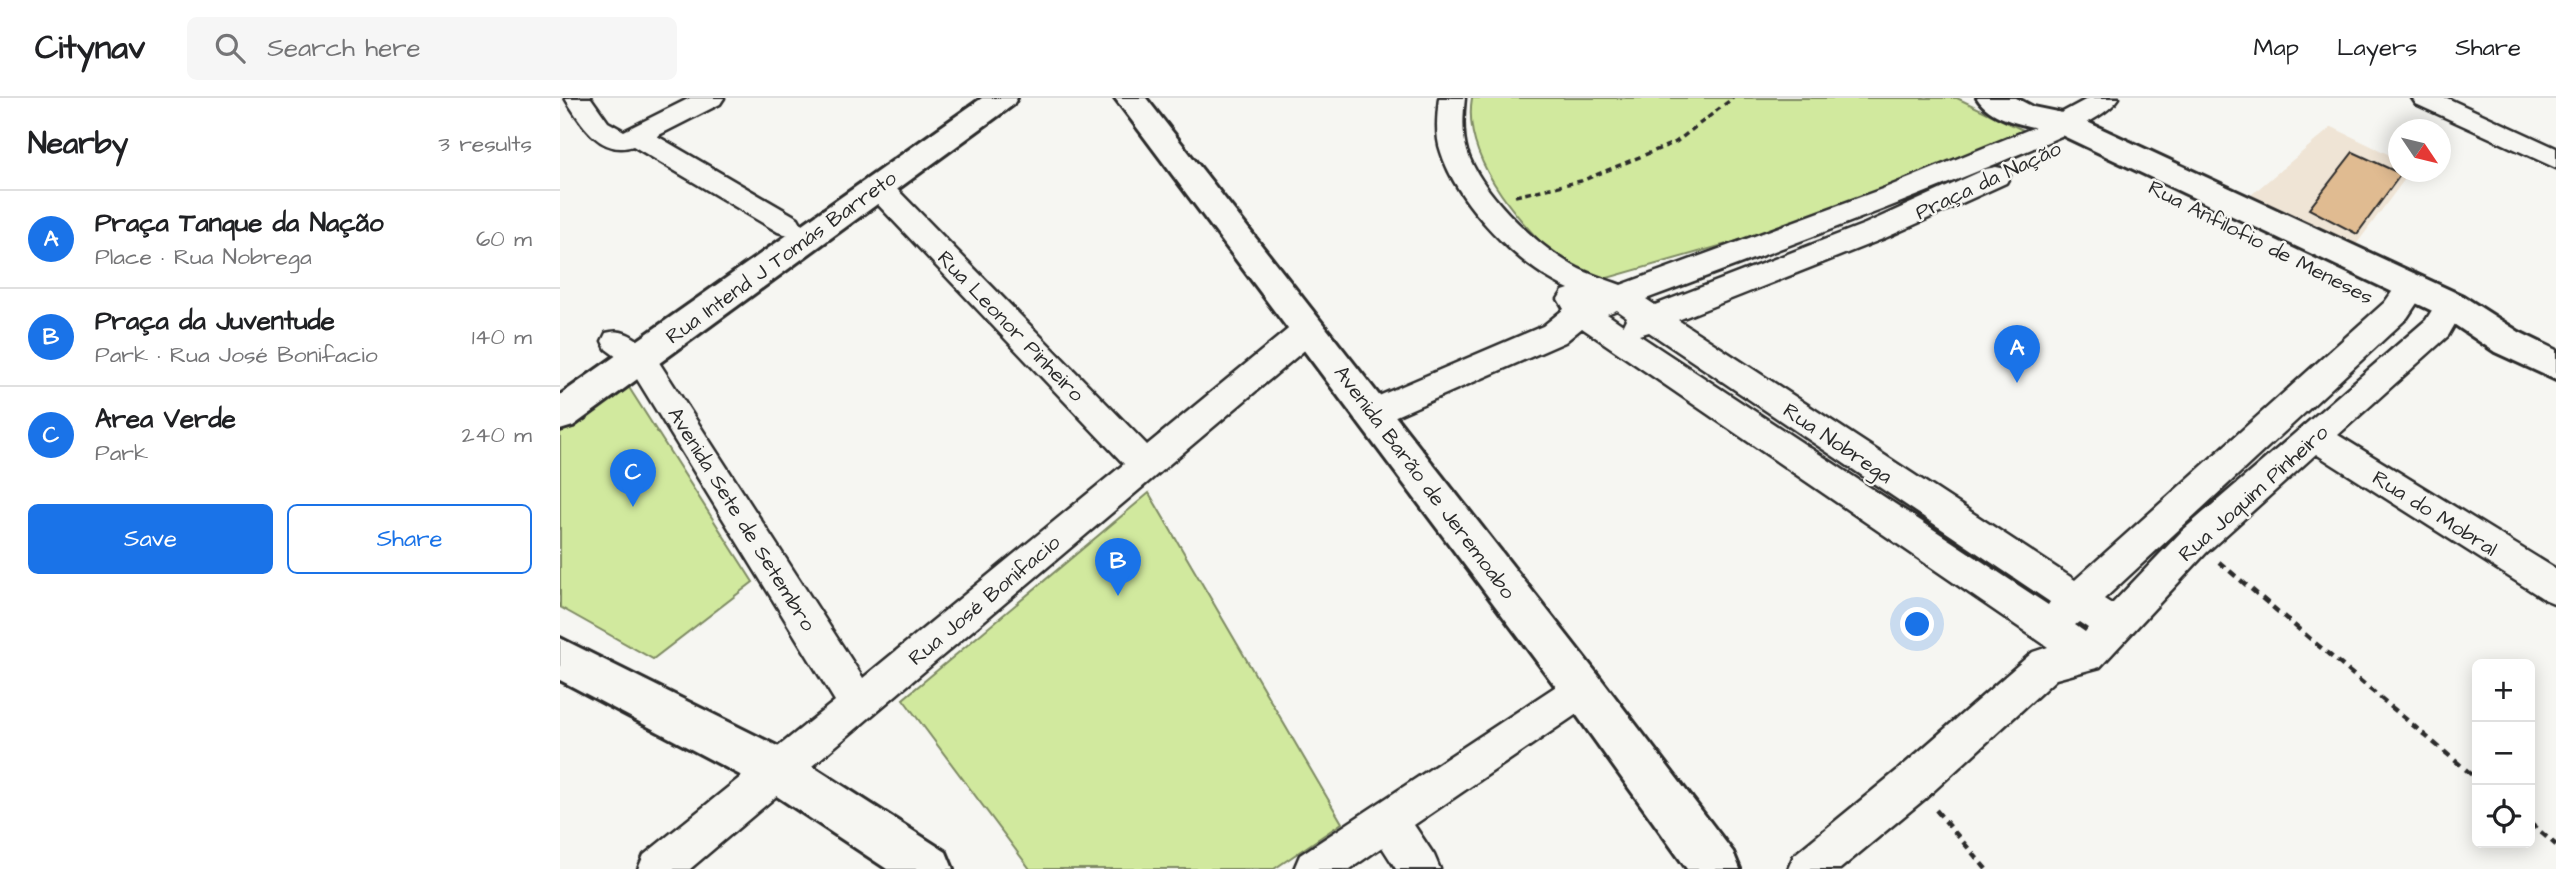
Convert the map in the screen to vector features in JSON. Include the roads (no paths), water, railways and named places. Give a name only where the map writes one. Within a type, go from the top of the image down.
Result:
[{"type":"main road","name":"Rua Intend J Tomás Barreto","points":[[560,415],[629,350],[788,225],[969,98]]},
{"type":"main road","name":"Rua Intend J Tomás Barreto","points":[[560,383],[629,350],[878,187],[1002,98]]},
{"type":"main road","name":"Avenida Barão de Jeremoabo","points":[[1130,98],[1583,689],[1716,869]]},
{"type":"main road","name":"Rua Anfilofio de Meneses","points":[[1992,98],[2068,122],[2404,299],[2508,342],[2556,366]]},
{"type":"main road","points":[[560,658],[779,771],[929,869]]},
{"type":"street","points":[[578,98],[599,128],[621,141],[711,98]]},
{"type":"street","name":"Rua Nobrega","points":[[1452,98],[1449,130],[1455,155],[1486,202],[1516,239],[1556,270],[1620,297],[2115,626]]},
{"type":"street","points":[[2425,98],[2552,148]]},
{"type":"street","name":"Praça da Nação","points":[[1371,413],[1554,334],[1581,312],[1895,194],[2068,122]]},
{"type":"street","name":"Praça da Nação","points":[[1554,334],[1612,331],[1654,320],[1875,231],[2068,122]]},
{"type":"street","points":[[636,136],[788,225]]},
{"type":"street","name":"Rua Leonor Pinheiro","points":[[878,187],[1145,465]]},
{"type":"street","name":"Rua Nobrega","points":[[1556,270],[1581,312],[2034,615],[2047,646]]},
{"type":"street","name":"Rua Joquim Pinheiro","points":[[1808,869],[1913,783],[2047,646],[2077,601],[2404,299]]},
{"type":"street","name":"Rua Joquim Pinheiro","points":[[2047,646],[2087,655],[2194,542],[2315,437],[2444,316]]},
{"type":"street","name":"Rua José Bonifacio","points":[[658,869],[1309,329]]},
{"type":"street","name":"Avenida Sete de Setembro","points":[[629,350],[859,705]]},
{"type":"street","name":"Rua do Mobral","points":[[2315,437],[2556,588]]},
{"type":"street","points":[[1314,869],[1583,689]]},
{"type":"street","points":[[1387,820],[1420,869]]},
{"type":"place","name":"Praça Tanque da Nação","points":[[2017,383]]},
{"type":"place","name":"Area Verde","points":[[633,507]]},
{"type":"place","name":"Praça da Juventude","points":[[1118,596]]}]
